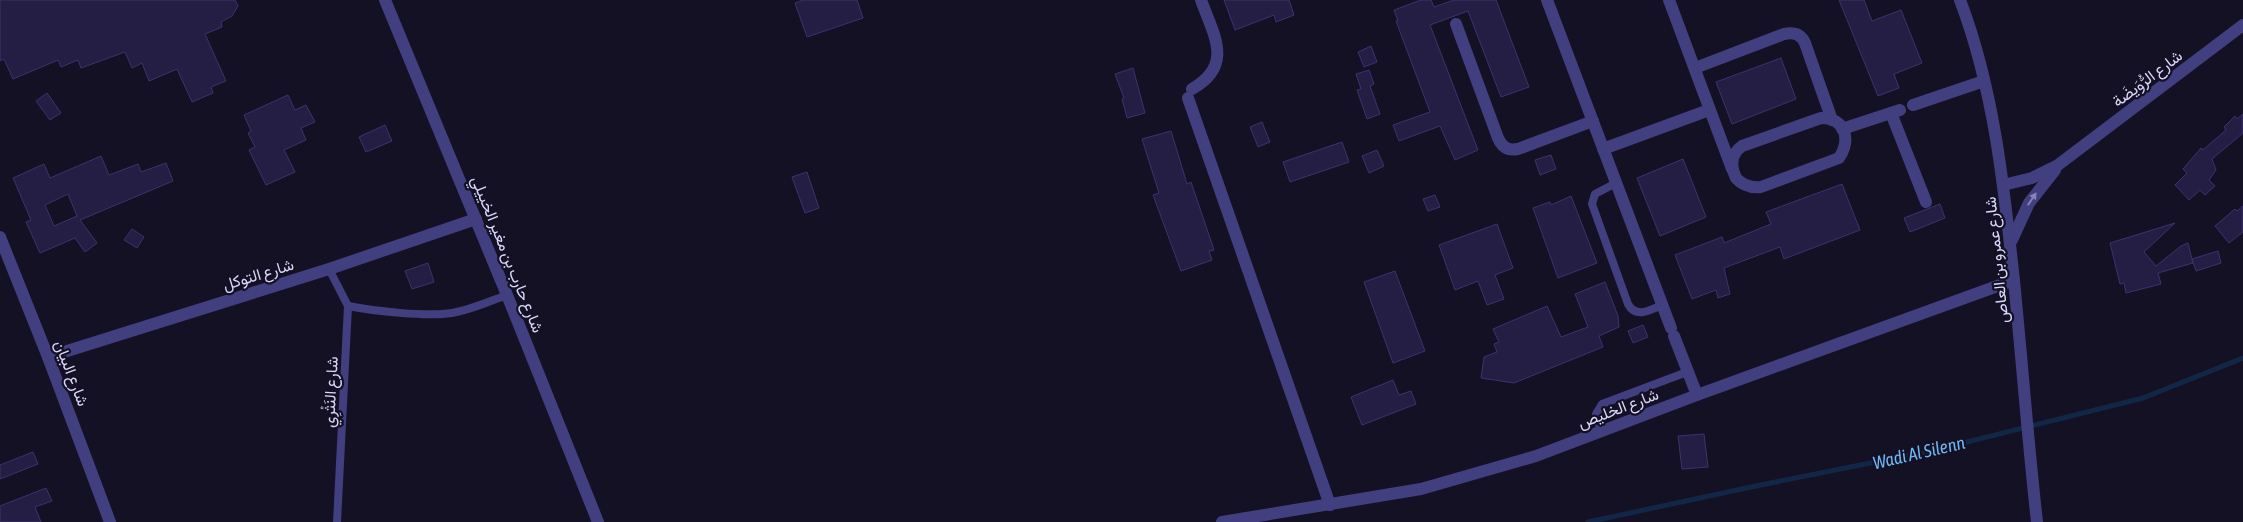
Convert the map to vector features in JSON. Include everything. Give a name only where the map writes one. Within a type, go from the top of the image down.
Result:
[{"type":"street","name":"شارع حارب بن مغير الخييلي","points":[[385,0],[508,295],[598,522]]},
{"type":"street","points":[[1201,0],[1217,46],[1218,56],[1212,75],[1190,94],[1330,505]]},
{"type":"street","points":[[1547,0],[1696,395]]},
{"type":"street","points":[[1669,0],[1733,173],[1740,183],[1753,188],[1832,162],[1838,158],[1845,146],[1846,140],[1842,129],[1832,120],[1805,43],[1803,39],[1794,33],[1784,34],[1695,68]]},
{"type":"street","name":"شارع عمرو بن العاص","points":[[1960,0],[1984,81],[2004,185],[2021,342],[2037,522]]},
{"type":"street","points":[[1456,24],[1498,138],[1504,147],[1518,149],[1593,121]]},
{"type":"street","name":"شارع الرُّوَيضَة","points":[[2004,185],[2045,172],[2070,157],[2243,26]]},
{"type":"street","points":[[1913,105],[1984,81]]},
{"type":"street","points":[[1603,149],[1709,110]]},
{"type":"street","points":[[1842,129],[1895,111],[1926,202]]},
{"type":"street","points":[[1733,173],[1732,160],[1734,154],[1742,146],[1821,118],[1832,120]]},
{"type":"street","name":"شارع الرُّوَيضَة","points":[[2011,242],[2028,203],[2041,185],[2070,157]]},
{"type":"street","name":"شارع التوكل","points":[[48,357],[329,269],[476,219]]},
{"type":"street","name":"شارع البيان","points":[[0,237],[48,357],[110,522]]},
{"type":"street","name":"شارع الخليص","points":[[1222,522],[1421,489],[1536,456],[1696,395],[2014,280]]},
{"type":"lane","points":[[1616,183],[1595,194],[1592,204],[1628,304],[1632,310],[1640,313],[1662,305]]},
{"type":"lane","points":[[329,269],[348,306],[443,314],[465,310],[508,295]]},
{"type":"lane","name":"شارع النَثْرِي","points":[[337,522],[348,306]]},
{"type":"lane","points":[[1600,432],[1596,414],[1602,404],[1688,372]]},
{"type":"building","points":[[0,0],[235,0],[238,6],[232,16],[221,22],[222,27],[205,34],[226,81],[211,87],[213,93],[192,102],[177,69],[149,81],[142,63],[132,68],[125,52],[81,68],[78,60],[61,67],[58,60],[13,79],[4,59],[0,61]]},
{"type":"building","points":[[803,0],[857,0],[863,18],[807,37],[795,3]]},
{"type":"building","points":[[1224,0],[1289,0],[1294,15],[1276,22],[1274,15],[1235,30]]},
{"type":"building","points":[[1421,0],[1431,0],[1434,7],[1454,0],[1496,0],[1529,87],[1501,97],[1468,11],[1430,25],[1478,150],[1455,160],[1440,126],[1399,141],[1393,125],[1430,112],[1396,21],[1398,21],[1394,10]]},
{"type":"building","points":[[1839,0],[1864,0],[1872,21],[1901,10],[1922,63],[1894,74],[1899,88],[1878,96]]},
{"type":"building","points":[[1371,46],[1377,62],[1364,67],[1358,52]]},
{"type":"building","points":[[1781,58],[1796,99],[1732,124],[1716,82]]},
{"type":"building","points":[[1133,68],[1145,113],[1127,118],[1122,99],[1124,98],[1115,74]]},
{"type":"building","points":[[1369,70],[1374,84],[1370,86],[1380,114],[1367,119],[1357,90],[1361,89],[1356,74]]},
{"type":"building","points":[[47,93],[61,113],[50,120],[36,101]]},
{"type":"building","points":[[288,95],[295,110],[306,105],[315,122],[301,128],[306,140],[284,150],[295,172],[266,185],[249,150],[255,147],[248,133],[251,131],[244,115]]},
{"type":"building","points":[[2243,114],[2243,133],[2212,159],[2216,170],[2209,180],[2215,186],[2205,195],[2200,190],[2189,200],[2175,185],[2187,173],[2183,169],[2201,148],[2203,150],[2226,130],[2224,127],[2235,116],[2237,119]]},
{"type":"building","points":[[1262,122],[1270,142],[1258,147],[1250,127]]},
{"type":"building","points":[[385,125],[392,141],[366,152],[359,137]]},
{"type":"building","points":[[1171,131],[1187,184],[1191,182],[1214,250],[1209,251],[1212,260],[1181,271],[1153,195],[1159,193],[1142,139]]},
{"type":"building","points":[[1342,142],[1349,162],[1290,182],[1283,162]]},
{"type":"building","points":[[1377,150],[1384,166],[1369,173],[1362,156]]},
{"type":"building","points":[[1551,155],[1556,169],[1540,175],[1535,160]]},
{"type":"building","points":[[101,156],[109,175],[138,164],[141,172],[166,163],[173,181],[80,220],[97,243],[85,252],[75,238],[40,253],[26,222],[31,220],[13,178],[44,164],[50,178]],"holes":[[[68,194],[77,216],[54,226],[45,205]]]},
{"type":"building","points":[[1683,159],[1706,217],[1660,236],[1637,178]]},
{"type":"building","points":[[807,172],[819,208],[805,213],[792,177]]},
{"type":"building","points":[[1842,184],[1860,230],[1784,259],[1780,247],[1724,268],[1730,294],[1718,298],[1716,290],[1692,299],[1675,255],[1722,237],[1724,243],[1771,224],[1766,212]]},
{"type":"building","points":[[1435,195],[1440,207],[1428,211],[1423,199]]},
{"type":"building","points":[[1571,196],[1597,263],[1558,278],[1533,208],[1550,202],[1551,205]]},
{"type":"building","points":[[1940,204],[1945,218],[1910,232],[1904,218]]},
{"type":"building","points":[[2243,206],[2243,232],[2229,243],[2215,226],[2235,209],[2237,211]]},
{"type":"building","points":[[2175,223],[2144,252],[2156,266],[2181,246],[2188,243],[2193,263],[2158,273],[2161,284],[2126,293],[2124,283],[2120,284],[2110,243]]},
{"type":"building","points":[[1497,224],[1513,268],[1495,275],[1504,299],[1487,305],[1478,281],[1455,290],[1439,245]]},
{"type":"building","points":[[132,229],[144,237],[137,248],[124,240]]},
{"type":"building","points":[[2218,251],[2221,263],[2196,271],[2192,259]]},
{"type":"building","points":[[428,263],[434,282],[412,289],[405,271]]},
{"type":"building","points":[[1395,271],[1425,351],[1393,363],[1364,282]]},
{"type":"building","points":[[1605,282],[1618,316],[1619,327],[1599,336],[1603,347],[1514,383],[1481,378],[1484,357],[1497,352],[1494,344],[1499,342],[1493,329],[1547,306],[1561,337],[1588,327],[1575,294]]},
{"type":"building","points":[[1643,325],[1648,337],[1633,343],[1628,331]]},
{"type":"building","points":[[1393,380],[1399,395],[1411,391],[1416,404],[1362,425],[1351,397]]},
{"type":"building","points":[[1704,434],[1708,467],[1682,469],[1678,436]]},
{"type":"building","points":[[33,452],[38,464],[0,479],[0,465]]},
{"type":"building","points":[[46,488],[52,501],[35,507],[41,522],[0,522],[0,506]]},
{"type":"waterway","name":"Wadi Al Silenn","points":[[1588,522],[1935,450],[2143,398],[2243,358]]}]
